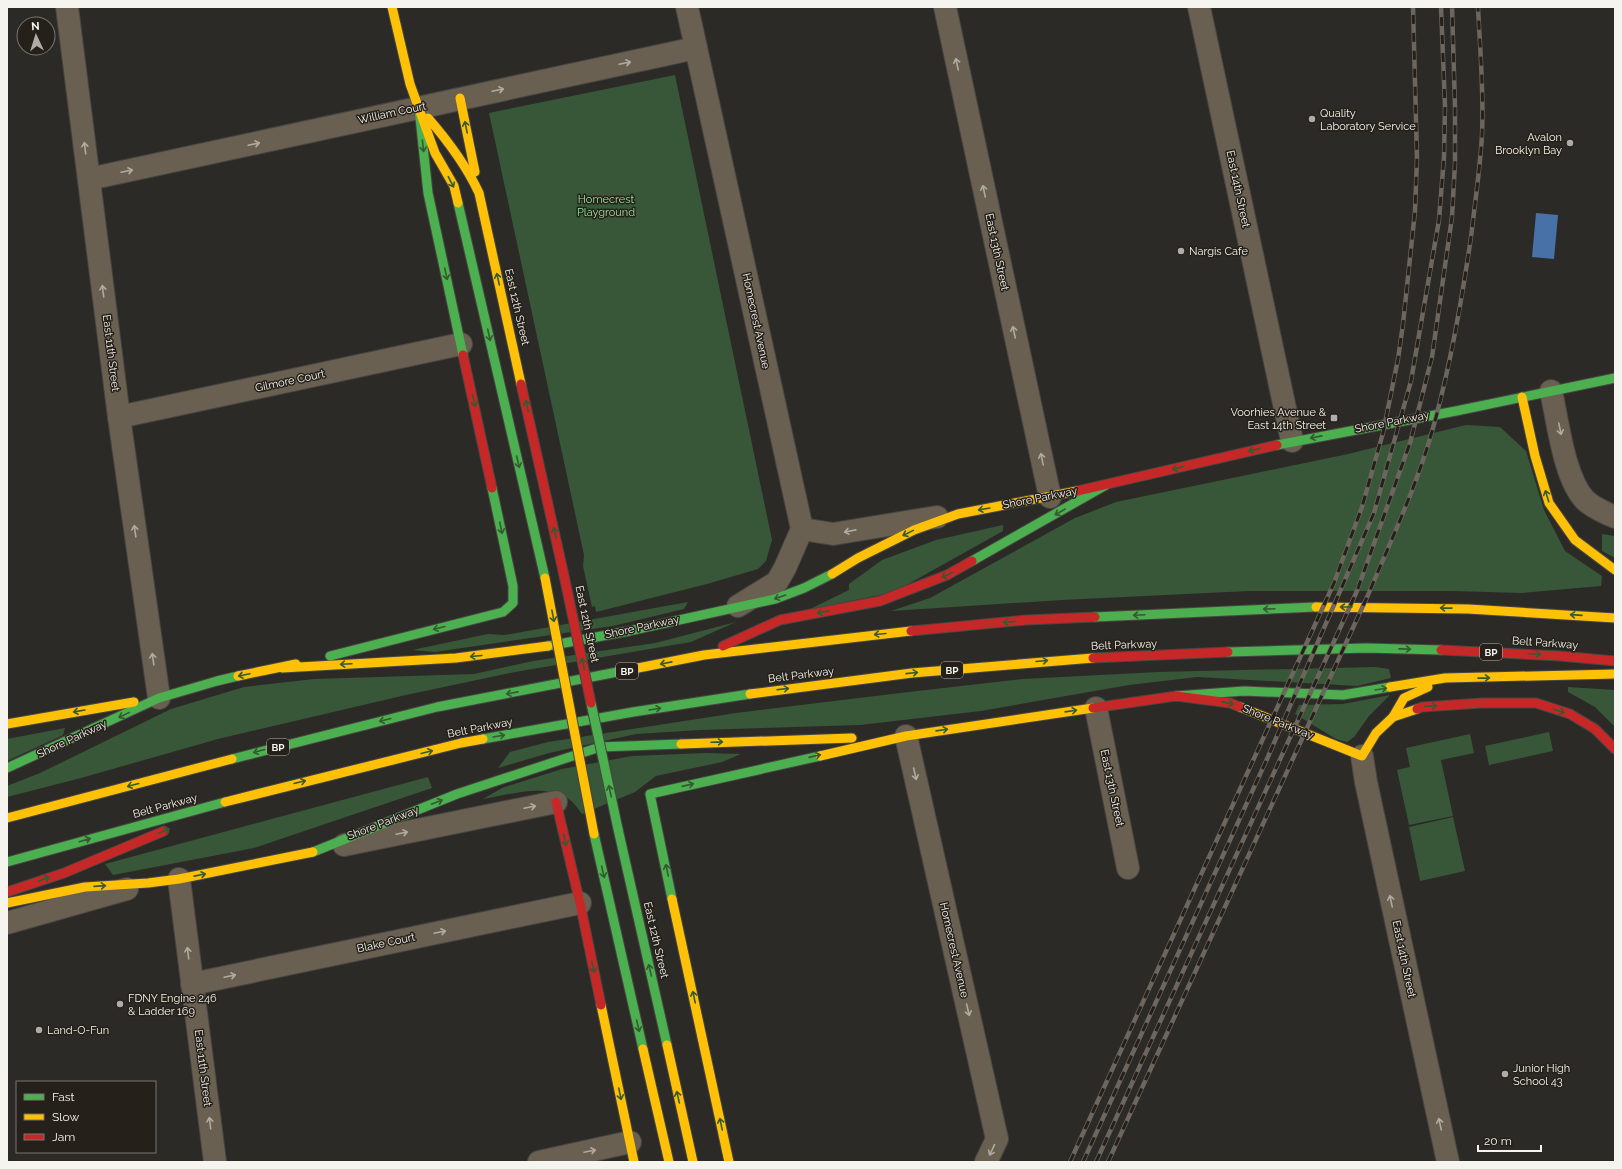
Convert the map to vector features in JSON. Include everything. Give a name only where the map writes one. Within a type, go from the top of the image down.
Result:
[{"type":"main road","name":"East 12th Street","points":[[392,7],[410,84],[435,154],[454,186],[545,578],[594,834],[669,1162]]},
{"type":"main road","points":[[460,98],[479,193]]},
{"type":"main road","name":"East 12th Street","points":[[419,108],[452,146],[470,172],[479,193],[563,571],[618,829],[693,1162]]},
{"type":"main road","name":"East 12th Street","points":[[419,108],[428,192],[513,586],[513,603],[504,612]]},
{"type":"main road","name":"Shore Parkway","points":[[282,668],[422,661],[481,656],[542,647],[735,608],[775,599],[804,588],[832,574],[858,558],[914,530],[958,514],[1106,486],[1292,441],[1615,378]]},
{"type":"main road","points":[[1522,397],[1535,456],[1549,502],[1575,540],[1615,570]]},
{"type":"main road","points":[[704,655],[780,620],[880,601],[947,576],[1106,486]]},
{"type":"main road","name":"BP","points":[[7,818],[287,744],[438,707],[704,655],[865,635],[1026,620],[1308,607],[1468,609],[1615,618]]},
{"type":"main road","name":"Shore Parkway","points":[[7,768],[159,698],[217,680],[282,668],[504,612]]},
{"type":"main road","name":"Belt Parkway","points":[[7,862],[249,795],[461,743],[622,714],[761,692],[912,673],[1064,659],[1305,649],[1366,648],[1463,650],[1615,661]]},
{"type":"main road","points":[[1176,696],[1244,691],[1343,695],[1445,678],[1615,674]]},
{"type":"main road","points":[[1362,756],[1376,733],[1393,717],[1404,698],[1445,678]]},
{"type":"main road","name":"Shore Parkway","points":[[729,1162],[650,794],[906,736],[1176,696],[1230,703],[1362,756]]},
{"type":"main road","name":"Shore Parkway","points":[[7,724],[159,698]]},
{"type":"main road","points":[[1393,717],[1422,707],[1482,703],[1536,703],[1570,714],[1595,729],[1614,751]]},
{"type":"main road","name":"Shore Parkway","points":[[7,903],[85,887],[148,883],[179,879],[309,852],[457,794],[600,747],[906,736]]},
{"type":"main road","points":[[7,892],[64,873],[249,795]]},
{"type":"main road","points":[[556,802],[580,903],[632,1152]]},
{"type":"street","name":"East 11th Street","points":[[67,7],[119,417],[159,698]]},
{"type":"street","name":"Homecrest Avenue","points":[[688,7],[802,529]]},
{"type":"street","name":"East 13th Street","points":[[945,7],[1050,497]]},
{"type":"street","name":"East 14th Street","points":[[1199,7],[1292,441]]},
{"type":"street","name":"William Court","points":[[89,180],[460,98],[696,48]]},
{"type":"street","name":"Gilmore Court","points":[[119,417],[462,344]]},
{"type":"street","points":[[1551,391],[1566,461],[1573,482],[1586,501],[1615,517]]},
{"type":"street","name":"Shore Parkway","points":[[802,529],[833,534],[886,524],[958,514]]},
{"type":"street","points":[[735,608],[777,582],[785,568],[802,529]]},
{"type":"street","name":"East 13th Street","points":[[1096,708],[1128,868]]},
{"type":"street","name":"Homecrest Avenue","points":[[906,736],[997,1139],[986,1162]]},
{"type":"street","name":"East 14th Street","points":[[1362,756],[1366,782],[1448,1162]]},
{"type":"street","name":"Shore Parkway","points":[[309,852],[556,802]]},
{"type":"street","name":"East 11th Street","points":[[179,879],[215,1162]]},
{"type":"street","name":"Shore Parkway","points":[[7,923],[148,883]]},
{"type":"street","name":"Blake Court","points":[[192,984],[580,903]]},
{"type":"street","points":[[539,1162],[632,1152]]},
{"type":"green space","name":"Homecrest Playground","points":[[675,75],[772,540],[766,561],[758,569],[707,584],[596,612],[595,606],[592,607],[583,566],[584,555],[489,113]]},
{"type":"green space","points":[[1466,425],[1500,427],[1526,451],[1544,510],[1565,551],[1602,576],[1601,586],[1522,593],[1452,591],[1249,591],[1062,600],[891,611],[930,598],[1075,518],[1116,502],[1348,454]]},
{"type":"green space","points":[[1003,525],[1003,531],[894,592],[808,610],[849,590],[849,584],[882,560],[936,540]]},
{"type":"green space","points":[[1602,534],[1615,536],[1615,558],[1602,551]]},
{"type":"green space","points":[[688,602],[684,609],[613,626],[435,652],[412,650],[488,634],[505,635]]},
{"type":"green space","points":[[736,622],[691,642],[515,672],[406,695],[218,739],[81,778],[7,797],[7,786],[40,773],[171,709],[244,687],[314,679],[474,674],[533,661],[655,643]]},
{"type":"green space","points":[[1375,667],[1389,669],[1391,678],[1357,686],[1197,677],[1129,685],[981,711],[860,725],[700,730],[636,734],[549,753],[498,768],[510,752],[548,742],[736,713],[900,693],[1023,679],[1158,672]]},
{"type":"green space","points":[[1568,687],[1615,690],[1615,727],[1595,707],[1568,692]]},
{"type":"green space","points":[[1390,695],[1369,716],[1354,737],[1347,742],[1336,739],[1295,714],[1299,705],[1343,704]]},
{"type":"green space","points":[[65,728],[63,735],[7,761],[7,739]]},
{"type":"green space","points":[[1549,732],[1553,751],[1489,765],[1485,746]]},
{"type":"green space","points":[[1470,734],[1474,753],[1441,760],[1453,816],[1409,825],[1397,770],[1410,767],[1406,748]]},
{"type":"green space","points":[[705,753],[741,754],[722,762],[656,776],[635,792],[582,814],[569,799],[547,791],[526,791],[483,799],[502,788],[562,769],[632,756]]},
{"type":"green space","points":[[428,777],[432,788],[254,848],[113,875],[105,864]]},
{"type":"green space","points":[[1453,817],[1465,871],[1420,881],[1409,827]]},
{"type":"water","points":[[1536,213],[1558,215],[1554,259],[1532,257]]},
{"type":"railway","points":[[1070,1162],[1334,583],[1362,507],[1383,433],[1398,359],[1415,211],[1417,158],[1413,7]]},
{"type":"railway","points":[[1083,1162],[1267,759],[1374,513],[1411,381],[1439,220],[1444,157],[1445,106],[1441,7]]},
{"type":"railway","points":[[1096,1162],[1357,591],[1410,443],[1432,357],[1452,217],[1455,163],[1452,7]]},
{"type":"railway","points":[[1108,1162],[1368,595],[1423,461],[1443,391],[1459,315],[1479,173],[1482,135],[1482,71],[1478,7]]},
{"type":"traffic: fast","points":[[419,108],[428,193],[463,355]]},
{"type":"traffic: fast","points":[[458,203],[545,578]]},
{"type":"traffic: fast","points":[[1277,445],[1456,411],[1615,378]]},
{"type":"traffic: fast","points":[[972,561],[1106,485]]},
{"type":"traffic: fast","points":[[330,656],[503,612],[513,603],[513,586],[492,488]]},
{"type":"traffic: fast","points":[[548,646],[629,631],[775,599],[804,588],[832,574]]},
{"type":"traffic: fast","points":[[1095,617],[1316,607]]},
{"type":"traffic: fast","points":[[1228,652],[1366,648],[1441,650]]},
{"type":"traffic: fast","points":[[232,759],[437,707],[638,668]]},
{"type":"traffic: fast","points":[[7,768],[159,698],[238,676]]},
{"type":"traffic: fast","points":[[1176,696],[1244,691],[1343,695],[1390,687]]},
{"type":"traffic: fast","points":[[483,739],[633,712],[750,694]]},
{"type":"traffic: fast","points":[[591,703],[618,829]]},
{"type":"traffic: fast","points":[[313,852],[457,794],[600,747],[681,744]]},
{"type":"traffic: fast","points":[[672,899],[650,794],[820,756]]},
{"type":"traffic: fast","points":[[7,862],[225,802]]},
{"type":"traffic: fast","points":[[618,829],[667,1045]]},
{"type":"traffic: fast","points":[[594,834],[643,1049]]},
{"type":"traffic: slow","points":[[392,7],[410,84],[435,153],[454,186],[458,203]]},
{"type":"traffic: slow","points":[[460,98],[475,172]]},
{"type":"traffic: slow","points":[[428,118],[443,135],[456,154],[479,193],[521,384]]},
{"type":"traffic: slow","points":[[1522,397],[1535,456],[1549,503],[1575,540],[1615,570]]},
{"type":"traffic: slow","points":[[832,574],[858,558],[914,530],[958,514],[1077,491]]},
{"type":"traffic: slow","points":[[545,578],[594,834]]},
{"type":"traffic: slow","points":[[1316,607],[1468,609],[1615,618]]},
{"type":"traffic: slow","points":[[638,668],[704,655],[911,631]]},
{"type":"traffic: slow","points":[[282,668],[456,658],[548,646]]},
{"type":"traffic: slow","points":[[750,694],[912,673],[1093,658]]},
{"type":"traffic: slow","points":[[238,676],[296,664]]},
{"type":"traffic: slow","points":[[1390,687],[1445,678],[1615,674]]},
{"type":"traffic: slow","points":[[1393,717],[1404,698],[1428,687]]},
{"type":"traffic: slow","points":[[7,724],[134,702]]},
{"type":"traffic: slow","points":[[1240,707],[1362,756],[1376,733],[1393,717],[1417,709]]},
{"type":"traffic: slow","points":[[820,756],[906,736],[1093,708]]},
{"type":"traffic: slow","points":[[681,744],[852,738]]},
{"type":"traffic: slow","points":[[225,802],[461,743],[483,739]]},
{"type":"traffic: slow","points":[[7,818],[232,759]]},
{"type":"traffic: slow","points":[[7,903],[85,887],[148,883],[179,879],[313,852]]},
{"type":"traffic: slow","points":[[672,899],[729,1162]]},
{"type":"traffic: slow","points":[[601,1005],[634,1162]]},
{"type":"traffic: slow","points":[[667,1045],[693,1162]]},
{"type":"traffic: slow","points":[[643,1049],[669,1162]]},
{"type":"traffic: jam","points":[[463,355],[492,488]]},
{"type":"traffic: jam","points":[[521,384],[563,571]]},
{"type":"traffic: jam","points":[[1077,491],[1277,445]]},
{"type":"traffic: jam","points":[[723,646],[780,620],[880,601],[947,575],[972,561]]},
{"type":"traffic: jam","points":[[563,571],[591,703]]},
{"type":"traffic: jam","points":[[911,631],[1026,620],[1095,617]]},
{"type":"traffic: jam","points":[[1441,650],[1560,656],[1615,661]]},
{"type":"traffic: jam","points":[[1093,658],[1228,652]]},
{"type":"traffic: jam","points":[[1093,708],[1176,696],[1230,703],[1240,707]]},
{"type":"traffic: jam","points":[[1417,709],[1422,707],[1482,703],[1536,703],[1570,714],[1595,729],[1615,749]]},
{"type":"traffic: jam","points":[[556,802],[580,903],[601,1005]]},
{"type":"traffic: jam","points":[[7,892],[64,873],[164,831]]},
{"type":"place","name":"Quality Laboratory Service","points":[[1312,119]]},
{"type":"place","name":"Avalon Brooklyn Bay","points":[[1570,143]]},
{"type":"place","name":"Nargis Cafe","points":[[1181,251]]},
{"type":"place","name":"Voorhies Avenue & East 14th Street","points":[[1334,418]]},
{"type":"place","name":"FDNY Engine 246 & Ladder 169","points":[[120,1004]]},
{"type":"place","name":"Land-O-Fun","points":[[39,1030]]},
{"type":"place","name":"Junior High School 43","points":[[1505,1074]]}]
